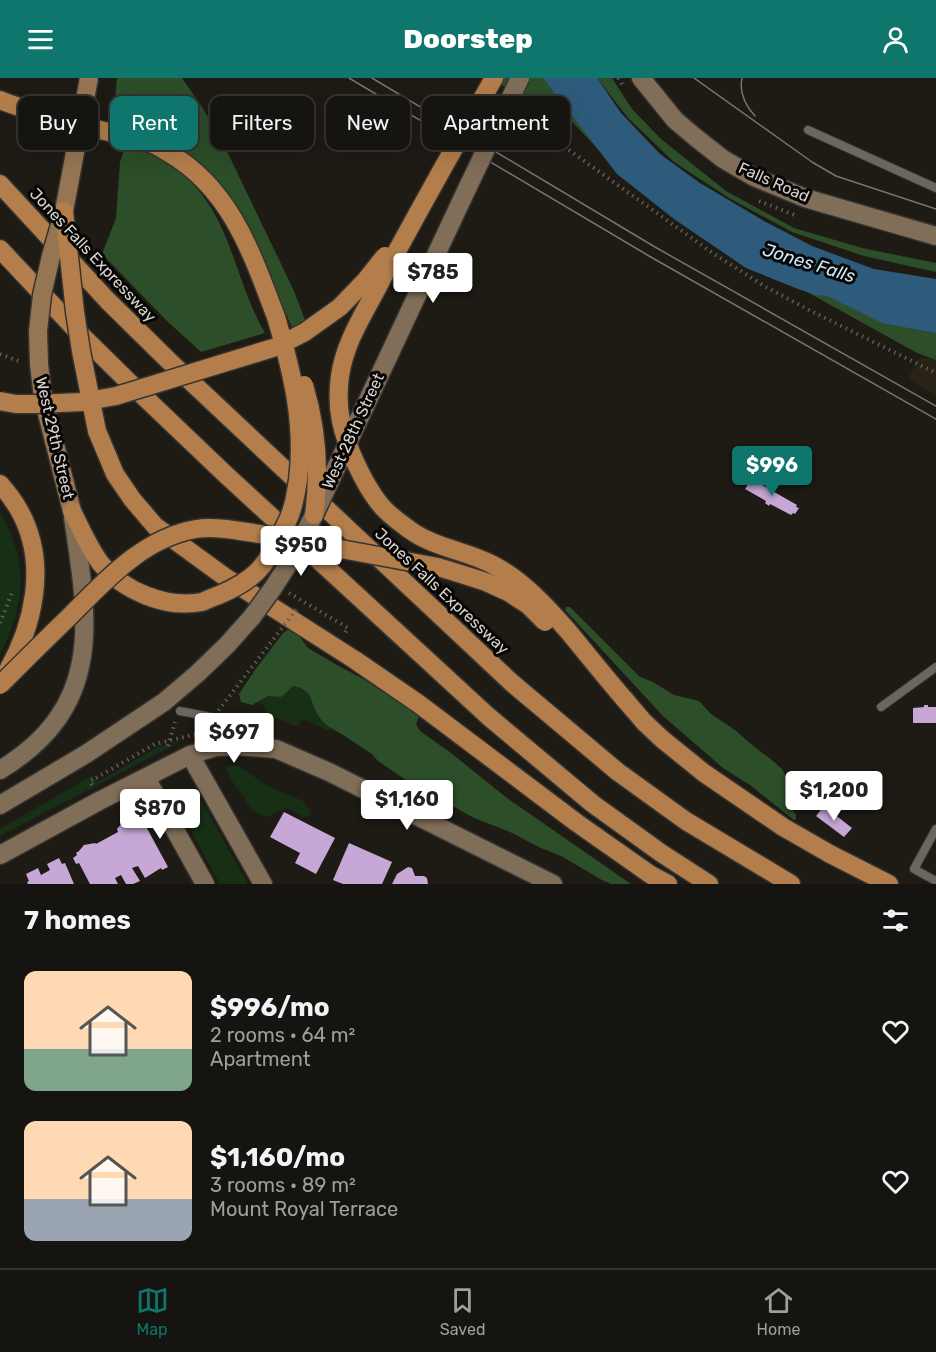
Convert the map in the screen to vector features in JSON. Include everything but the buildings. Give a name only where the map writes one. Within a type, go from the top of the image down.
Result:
[{"type":"highway","points":[[494,78],[424,199],[354,332],[344,356],[339,392],[340,420],[367,486],[393,518],[412,532],[431,543],[498,567],[546,605],[644,722],[690,763],[783,827],[889,884]]},
{"type":"highway","points":[[0,100],[49,117],[154,145],[178,159],[213,189],[244,238],[276,317],[292,348],[309,400],[318,475],[314,515]]},
{"type":"highway","name":"Jones Falls Expressway","points":[[0,184],[108,301],[169,361],[512,683],[618,772],[677,815],[791,884]]},
{"type":"highway","points":[[0,401],[37,404],[82,402],[116,396],[276,347],[305,332],[340,307],[365,282],[424,199]]},
{"type":"highway","points":[[64,211],[79,341],[98,431],[115,474],[132,500],[155,526],[225,577],[419,704],[577,823],[668,884]]},
{"type":"highway","points":[[0,249],[79,333],[145,397],[489,717],[593,804],[709,884]]},
{"type":"highway","points":[[72,511],[99,562],[111,575],[126,586],[162,600],[181,603],[201,602],[239,587],[258,572],[277,542],[291,512],[296,496],[300,462],[300,426],[295,390],[276,317]]},
{"type":"highway","points":[[0,484],[19,510],[28,532],[33,553],[35,586],[33,607],[26,633],[0,684]]},
{"type":"highway","points":[[0,684],[118,569],[141,552],[162,541],[197,529],[230,529],[438,567],[486,582],[528,605],[626,701]]},
{"type":"main road","name":"West 29th Street","points":[[0,770],[30,748],[52,727],[66,706],[80,670],[85,635],[84,595],[72,511],[43,398],[38,331],[42,295],[64,211],[89,78]]},
{"type":"main road","name":"West 28th Street","points":[[0,805],[86,754],[164,702],[227,645],[273,588],[291,560],[314,515],[520,78]]},
{"type":"main road","name":"Falls Road","points":[[641,78],[675,120],[695,138],[723,159],[754,177],[805,198],[936,236]]},
{"type":"main road","points":[[0,855],[190,755],[216,747],[237,746],[276,749],[329,772],[553,884]]},
{"type":"main road","points":[[190,755],[263,884]]},
{"type":"main road","points":[[146,778],[205,884]]},
{"type":"lane","points":[[808,130],[936,188]]},
{"type":"lane","points":[[881,707],[936,667]]},
{"type":"lane","points":[[180,711],[208,716],[246,728],[276,749]]},
{"type":"lane","points":[[936,829],[914,869],[936,881]]},
{"type":"path","points":[[569,150],[714,254],[757,281],[811,311],[936,373]]},
{"type":"path","points":[[0,354],[22,363]]},
{"type":"path","points":[[0,623],[13,590]]},
{"type":"path","points":[[96,778],[155,744],[201,733],[299,606]]},
{"type":"path","points":[[169,766],[168,746],[180,711]]},
{"type":"shaded area","points":[[920,357],[936,359],[936,396],[908,379]]},
{"type":"green space","points":[[117,78],[182,78],[194,96],[115,96]]},
{"type":"green space","points":[[484,78],[555,78],[569,96],[529,96]]},
{"type":"green space","points":[[597,78],[612,78],[632,109],[661,139],[726,191],[794,228],[862,248],[936,263],[936,272],[864,256],[792,232],[729,198],[674,162],[628,118]]},
{"type":"green space","points":[[570,97],[599,135],[936,320],[936,360],[917,353],[798,287],[598,149],[570,120]]},
{"type":"green space","points":[[198,101],[210,121],[210,150],[226,150],[294,291],[311,336],[299,343],[245,223],[200,165],[180,150],[198,150]]},
{"type":"green space","points":[[124,150],[142,150],[168,164],[189,180],[218,219],[253,310],[265,333],[201,352],[168,322],[102,254],[116,218],[120,162]]},
{"type":"green space","points":[[0,511],[16,548],[21,583],[15,617],[0,655]]},
{"type":"green space","points":[[566,607],[570,607],[640,677],[674,695],[699,701],[711,714],[735,730],[782,769],[791,786],[785,798],[796,815],[796,819],[794,820],[750,785],[723,768],[663,716],[565,610]]},
{"type":"green space","points":[[290,629],[295,630],[308,648],[365,680],[415,713],[419,716],[416,724],[420,731],[507,798],[631,884],[611,884],[602,880],[561,856],[474,818],[406,780],[322,721],[309,694],[301,688],[293,686],[281,697],[268,696],[252,705],[241,702],[239,694],[255,670],[284,632]]},
{"type":"green space","points":[[293,685],[309,694],[315,710],[333,729],[326,730],[303,719],[296,727],[269,714],[262,704],[257,702],[268,696],[281,697]]},
{"type":"green space","points":[[180,742],[0,836],[0,829],[93,775],[97,782],[158,747]]},
{"type":"green space","points":[[230,765],[239,766],[269,787],[303,801],[311,812],[309,816],[303,817],[288,808],[267,817],[253,811],[232,781],[226,768]]},
{"type":"green space","points":[[189,789],[194,798],[198,795],[248,884],[220,884],[177,806],[180,804],[176,796]]},
{"type":"water","name":"Jones Falls","points":[[543,78],[597,78],[621,113],[660,154],[700,183],[764,221],[812,246],[874,269],[936,279],[936,333],[882,323],[827,296],[798,289],[746,268],[674,219],[617,174],[570,113],[570,96],[557,96]]},
{"type":"tram line","points":[[349,78],[649,256],[936,419]]},
{"type":"tram line","points":[[372,78],[655,247],[936,406]]},
{"type":"tram line","points":[[694,78],[812,162],[836,176],[936,209]]},
{"type":"tram line","points":[[742,78],[741,88],[744,98],[755,116]]}]
